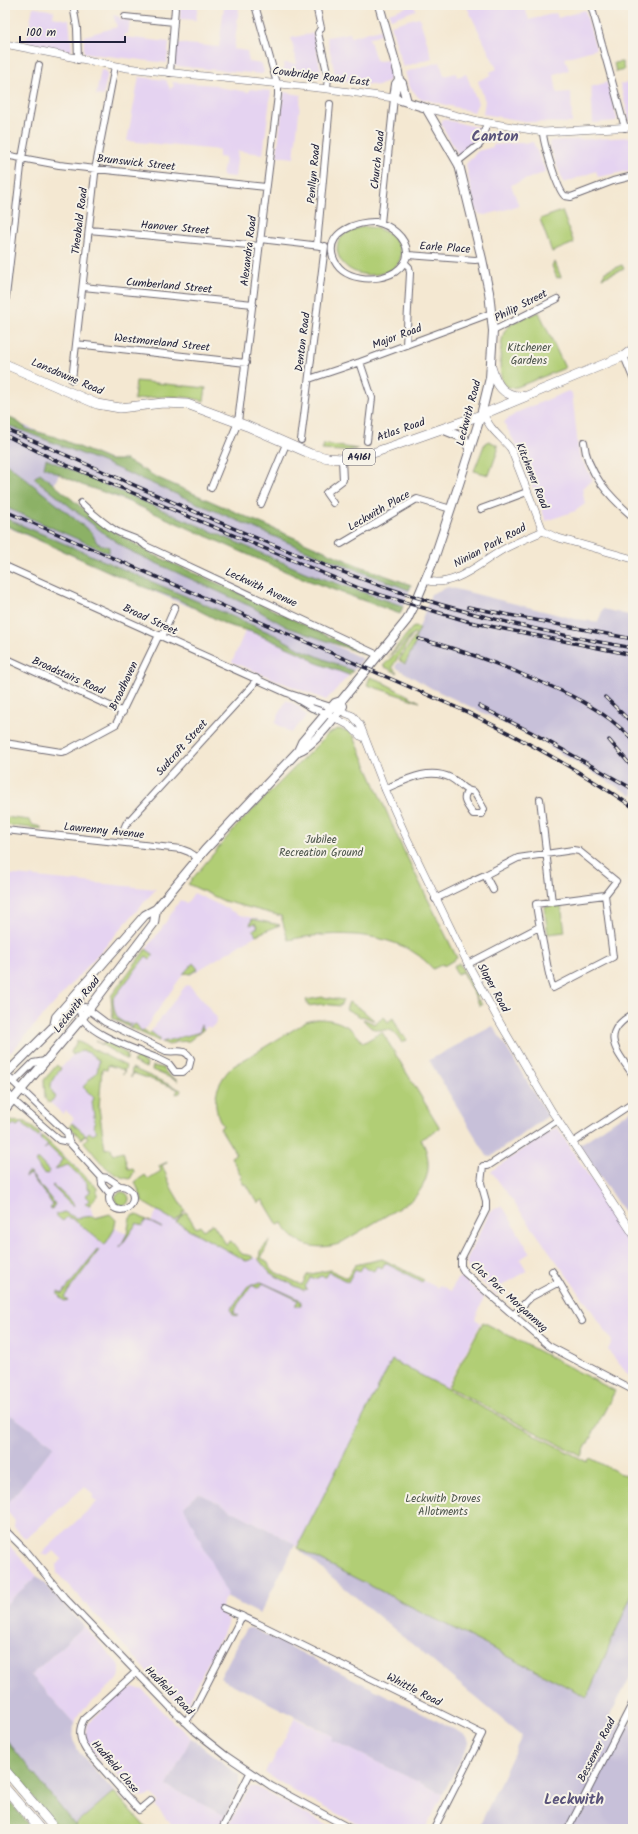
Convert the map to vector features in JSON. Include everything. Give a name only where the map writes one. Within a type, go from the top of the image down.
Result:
[{"type":"main road","points":[[379,5],[399,80],[402,83],[407,102]]},
{"type":"main road","points":[[394,98],[396,84],[399,80]]},
{"type":"main road","name":"Cowbridge Road East","points":[[394,98],[426,108]]},
{"type":"main road","name":"Leckwith Road","points":[[5,1076],[54,1026],[56,1017],[145,915],[156,909],[198,858],[298,751],[302,742],[335,703],[341,701],[407,620],[425,580],[451,509],[481,414],[491,368],[493,331],[492,313],[482,259],[457,162],[426,108]]},
{"type":"main road","name":"A4161","points":[[481,414],[629,356],[633,349]]},
{"type":"main road","name":"Lansdowne Road","points":[[5,364],[70,392],[110,407],[130,408],[158,403],[181,403],[205,409],[238,422]]},
{"type":"main road","points":[[491,368],[496,383],[505,392],[512,395],[526,396]]},
{"type":"main road","name":"Atlas Road","points":[[238,422],[286,444],[320,456],[342,459],[366,455],[481,414]]},
{"type":"main road","points":[[442,429],[464,438],[470,450]]},
{"type":"main road","points":[[340,710],[343,705],[341,701]]},
{"type":"main road","name":"Leckwith Road","points":[[298,751],[307,747],[340,710]]},
{"type":"main road","name":"Leckwith Road","points":[[5,1109],[82,1018],[154,924],[156,909]]},
{"type":"main road","points":[[5,1770],[55,1829]]},
{"type":"main road","points":[[5,1788],[40,1829]]},
{"type":"street","points":[[72,5],[76,28],[78,60]]},
{"type":"street","name":"Alexandra Road","points":[[211,488],[238,422],[278,95],[277,83],[255,5]]},
{"type":"street","points":[[316,5],[321,28],[318,33],[328,76],[327,88]]},
{"type":"street","points":[[591,5],[624,128]]},
{"type":"street","points":[[170,73],[175,8]]},
{"type":"street","points":[[125,18],[174,22]]},
{"type":"street","name":"Cowbridge Road East","points":[[5,44],[78,60],[115,66],[170,73],[327,88],[394,98]]},
{"type":"street","points":[[5,305],[22,158],[40,65]]},
{"type":"street","name":"Theobald Road","points":[[72,380],[96,170],[115,66]]},
{"type":"street","name":"Church Road","points":[[381,223],[394,98]]},
{"type":"street","name":"Penllyn Road","points":[[317,245],[330,104]]},
{"type":"street","name":"Cowbridge Road East","points":[[426,108],[487,122],[543,132],[633,127]]},
{"type":"street","points":[[457,162],[480,144],[487,122]]},
{"type":"street","points":[[543,132],[544,144],[556,181],[561,192],[565,196],[571,197],[612,181],[633,176]]},
{"type":"street","name":"Brunswick Street","points":[[5,155],[96,170],[266,187]]},
{"type":"street","points":[[368,222],[381,223],[398,234],[405,245],[408,255],[405,263],[393,273],[383,277],[363,278],[349,273],[341,267],[333,256],[333,247],[338,236],[350,226],[368,222]]},
{"type":"street","name":"Hanover Street","points":[[89,230],[333,247]]},
{"type":"street","name":"Denton Road","points":[[301,440],[325,246]]},
{"type":"street","name":"Earle Place","points":[[408,255],[475,260],[482,259]]},
{"type":"street","points":[[405,263],[409,267],[410,273],[406,345]]},
{"type":"street","name":"Cumberland Street","points":[[82,287],[253,304]]},
{"type":"street","name":"Philip Street","points":[[493,331],[557,299]]},
{"type":"street","name":"Major Road","points":[[309,379],[360,362],[492,313]]},
{"type":"street","name":"Westmoreland Street","points":[[76,344],[246,363]]},
{"type":"street","points":[[629,356],[633,378]]},
{"type":"street","points":[[360,362],[372,398],[367,441]]},
{"type":"street","name":"Kitchener Road","points":[[481,414],[487,418],[491,427],[503,438],[511,449],[527,492],[544,531]]},
{"type":"street","points":[[584,442],[585,456],[598,479],[609,494],[633,517]]},
{"type":"street","points":[[261,504],[286,444]]},
{"type":"street","points":[[326,493],[343,480],[342,459]]},
{"type":"street","points":[[320,488],[326,493],[333,503]]},
{"type":"street","points":[[481,509],[527,492]]},
{"type":"street","name":"Leckwith Place","points":[[341,544],[417,499],[451,509]]},
{"type":"street","name":"Leckwith Avenue","points":[[81,503],[116,530],[128,537],[138,538],[146,546],[378,655]]},
{"type":"street","name":"Ninian Park Road","points":[[425,580],[438,582],[456,577],[467,572],[503,549],[544,531],[555,537],[633,559]]},
{"type":"street","name":"Broad Street","points":[[5,566],[256,678],[287,693],[312,708],[329,710]]},
{"type":"street","name":"Broadhaven","points":[[5,743],[54,752],[66,751],[116,724],[175,607]]},
{"type":"street","name":"Broadstairs Road","points":[[5,658],[123,712]]},
{"type":"street","name":"Sudcroft Street","points":[[123,831],[126,824],[253,685],[256,678]]},
{"type":"street","points":[[329,710],[334,717],[350,726],[360,736],[364,737]]},
{"type":"street","name":"Sloper Road","points":[[329,710],[340,710],[353,716],[360,725],[385,789],[435,899],[468,964],[499,1021],[572,1143],[633,1234]]},
{"type":"street","points":[[385,789],[417,775],[432,774],[452,779],[467,792]]},
{"type":"street","points":[[540,799],[552,902]]},
{"type":"street","name":"Lawrenny Avenue","points":[[5,830],[181,849],[190,852],[198,858]]},
{"type":"street","points":[[435,899],[518,858],[578,851],[616,881],[605,895],[536,904],[548,975],[553,988],[613,958],[605,895]]},
{"type":"street","points":[[485,875],[493,890]]},
{"type":"street","points":[[468,964],[539,927]]},
{"type":"street","points":[[82,988],[79,1011],[82,1018],[101,1035],[169,1064]]},
{"type":"street","points":[[80,1007],[89,1009],[105,1022],[173,1052],[180,1050],[187,1053],[191,1059],[189,1067],[186,1070],[179,1073],[172,1070],[169,1064],[170,1056],[173,1052]]},
{"type":"street","points":[[54,1026],[64,1023],[80,1007]]},
{"type":"street","points":[[633,1014],[617,1025],[613,1036],[615,1048],[633,1074]]},
{"type":"street","points":[[12,1080],[23,1074],[33,1063],[45,1061]]},
{"type":"street","points":[[5,1076],[22,1088],[68,1133],[68,1142]]},
{"type":"street","points":[[22,1088],[5,1090],[13,1100],[59,1140],[68,1142],[101,1177],[102,1184],[110,1194]]},
{"type":"street","points":[[572,1143],[633,1103]]},
{"type":"street","name":"Clos Parc Morgannwg","points":[[558,1120],[488,1166],[483,1166],[481,1183],[486,1201],[486,1210],[461,1261],[462,1268],[549,1346],[633,1390]]},
{"type":"street","points":[[101,1177],[108,1178],[120,1186],[128,1188],[133,1195],[133,1202],[128,1208],[121,1210],[112,1206],[110,1202],[110,1194],[113,1189],[120,1186]]},
{"type":"street","points":[[552,1271],[582,1321]]},
{"type":"street","points":[[513,1315],[531,1297],[559,1282]]},
{"type":"street","name":"Hadfield Road","points":[[5,1530],[64,1597],[185,1722],[208,1742],[250,1773],[293,1800],[351,1829]]},
{"type":"street","name":"Whittle Road","points":[[223,1608],[482,1734],[434,1829]]},
{"type":"street","points":[[185,1722],[192,1713],[242,1616]]},
{"type":"street","name":"Hadfield Close","points":[[136,1672],[84,1719],[81,1725],[80,1738],[86,1750],[139,1810],[151,1800]]},
{"type":"street","name":"Bessemer Road","points":[[568,1829],[633,1702]]},
{"type":"street","points":[[222,1829],[250,1773]]},
{"type":"shaded area","points":[[180,5],[198,5],[196,20],[180,19]]},
{"type":"shaded area","points":[[413,5],[416,10],[391,19],[389,13]]},
{"type":"shaded area","points":[[466,5],[524,5],[529,20],[556,13],[558,18],[585,10],[596,49],[565,58],[569,70],[554,74],[557,93],[571,92],[572,123],[530,122],[483,114],[485,101],[478,81],[491,75],[490,72],[497,69]]},
{"type":"shaded area","points":[[224,6],[239,8],[234,49],[247,51],[249,62],[262,64],[264,72],[262,74],[176,66],[174,64],[176,43],[219,47]]},
{"type":"shaded area","points":[[33,7],[54,11],[53,17],[69,20],[72,51],[26,42]]},
{"type":"shaded area","points":[[113,15],[120,17],[120,19],[130,20],[128,34],[125,34],[124,37],[169,42],[167,63],[84,53],[84,36],[117,27]]},
{"type":"shaded area","points":[[419,17],[432,58],[403,67],[391,25]]},
{"type":"shaded area","points":[[380,29],[381,34],[369,38],[376,60],[381,61],[388,59],[392,71],[388,81],[379,86],[336,79],[327,37],[350,33],[351,37]]},
{"type":"shaded area","points":[[313,33],[322,76],[320,78],[283,73],[284,63],[297,64],[291,38]]},
{"type":"shaded area","points":[[440,62],[444,76],[456,73],[457,77],[466,74],[478,103],[474,112],[419,98],[410,87],[405,72]]},
{"type":"shaded area","points":[[101,70],[106,71],[107,76],[103,96],[96,95]]},
{"type":"shaded area","points":[[139,77],[166,80],[170,89],[174,86],[172,82],[217,85],[217,87],[249,92],[250,89],[271,91],[263,154],[238,151],[235,177],[222,176],[225,158],[219,157],[219,150],[127,141]]},
{"type":"shaded area","points":[[633,81],[633,121],[631,121],[629,119],[620,84]]},
{"type":"shaded area","points":[[607,82],[617,119],[616,121],[593,123],[591,87]]},
{"type":"shaded area","points":[[284,92],[301,95],[294,158],[277,156]]},
{"type":"shaded area","points":[[443,119],[480,128],[476,144],[459,156],[441,124]]},
{"type":"shaded area","points":[[633,137],[633,170],[598,177],[596,171],[564,183],[549,145],[550,141]]},
{"type":"shaded area","points":[[533,142],[546,172],[511,185],[519,206],[485,215],[479,214],[475,210],[466,164],[478,151],[493,147],[493,145]]},
{"type":"shaded area","points":[[568,391],[572,393],[579,455],[593,480],[582,488],[585,504],[575,511],[546,521],[516,445],[504,423],[518,412]]},
{"type":"shaded area","points":[[5,418],[143,473],[350,564],[412,586],[400,613],[59,474],[53,487],[132,546],[363,659],[353,671],[175,601],[5,526],[5,477],[8,471],[5,469]]},
{"type":"shaded area","points":[[448,587],[575,619],[598,622],[603,609],[633,616],[633,796],[549,747],[550,745],[431,688],[395,667],[398,662],[405,664],[416,642],[415,639],[431,594]]},
{"type":"shaded area","points":[[246,629],[353,671],[326,700],[232,662]]},
{"type":"shaded area","points":[[286,700],[300,707],[300,710],[306,715],[306,717],[291,733],[275,723]]},
{"type":"shaded area","points":[[5,874],[156,889],[11,1052],[5,1052]]},
{"type":"shaded area","points":[[194,893],[240,915],[281,925],[255,936],[190,975],[186,973],[183,974],[144,1030],[149,1034],[186,985],[190,986],[217,1018],[215,1025],[209,1028],[208,1026],[191,1040],[167,1045],[115,1020],[113,993],[162,928],[180,900],[187,903]]},
{"type":"shaded area","points":[[493,1026],[548,1116],[490,1157],[487,1156],[429,1060]]},
{"type":"shaded area","points":[[79,1043],[99,1061],[96,1074],[98,1136],[84,1142],[88,1137],[85,1135],[81,1139],[71,1127],[71,1122],[74,1118],[66,1111],[63,1114],[46,1099],[44,1081],[58,1066],[61,1068],[73,1055],[71,1052]]},
{"type":"shaded area","points":[[633,1109],[633,1226],[579,1145]]},
{"type":"shaded area","points":[[6,1121],[26,1122],[72,1163],[97,1188],[97,1196],[89,1203],[94,1218],[103,1215],[112,1215],[116,1220],[115,1228],[127,1234],[133,1215],[137,1215],[151,1222],[158,1209],[247,1259],[253,1257],[264,1261],[271,1271],[302,1286],[308,1275],[329,1271],[347,1280],[355,1265],[382,1259],[438,1288],[440,1285],[451,1291],[457,1279],[461,1277],[484,1298],[475,1319],[481,1323],[446,1388],[392,1360],[297,1548],[295,1544],[199,1493],[185,1506],[228,1595],[223,1601],[221,1613],[229,1620],[189,1701],[183,1705],[177,1703],[57,1573],[56,1565],[62,1559],[54,1551],[47,1556],[41,1554],[97,1502],[85,1486],[26,1539],[14,1527],[15,1521],[6,1510],[8,1503],[54,1446],[11,1415],[5,1423]]},
{"type":"shaded area","points":[[557,1127],[633,1244],[633,1381],[608,1350],[612,1341],[586,1302],[491,1171]]},
{"type":"shaded area","points":[[502,1205],[530,1253],[520,1259],[527,1271],[498,1288],[497,1296],[469,1270],[467,1259],[490,1212]]},
{"type":"shaded area","points":[[11,1415],[54,1446],[8,1503],[5,1510],[5,1484],[9,1479],[5,1476],[5,1423]]},
{"type":"shaded area","points":[[199,1493],[295,1544],[260,1614],[226,1597],[227,1595],[184,1507]]},
{"type":"shaded area","points":[[5,1541],[37,1576],[5,1605]]},
{"type":"shaded area","points":[[297,1548],[586,1697],[633,1592],[633,1672],[608,1719],[617,1724],[633,1724],[633,1829],[478,1829],[522,1736]]},
{"type":"shaded area","points":[[37,1576],[84,1626],[31,1675],[74,1723],[73,1740],[79,1752],[115,1793],[112,1793],[75,1825],[5,1738],[5,1605]]},
{"type":"shaded area","points":[[84,1626],[120,1666],[120,1674],[119,1678],[80,1713],[74,1723],[31,1675]]},
{"type":"shaded area","points":[[252,1628],[465,1735],[469,1743],[443,1794],[331,1740],[333,1736],[220,1678],[245,1630]]},
{"type":"shaded area","points":[[133,1687],[143,1690],[173,1722],[191,1738],[167,1786],[225,1816],[218,1829],[175,1829],[156,1807],[159,1801],[152,1794],[147,1797],[138,1796],[107,1763],[100,1760],[90,1748],[85,1736],[87,1724],[117,1697]]},
{"type":"shaded area","points":[[295,1718],[333,1736],[336,1742],[443,1794],[425,1829],[368,1829],[308,1799],[265,1773],[269,1764],[271,1765]]},
{"type":"shaded area","points":[[191,1738],[239,1775],[239,1782],[236,1789],[238,1790],[225,1816],[167,1786]]},
{"type":"shaded area","points":[[250,1787],[256,1787],[333,1829],[226,1829]]},
{"type":"green space","points":[[622,62],[624,70],[616,72],[614,63]]},
{"type":"green space","points":[[562,211],[574,243],[552,252],[540,219]]},
{"type":"green space","points":[[363,227],[375,228],[385,232],[393,238],[401,254],[399,261],[394,268],[383,273],[368,275],[355,272],[346,266],[339,258],[337,248],[340,239],[348,232]]},
{"type":"green space","points":[[555,262],[561,277],[557,278],[552,266]]},
{"type":"green space","points":[[622,265],[624,269],[602,278],[605,272]]},
{"type":"green space","name":"Kitchener Gardens","points":[[539,312],[565,368],[517,387],[507,387],[501,379],[500,364],[502,339],[504,333],[509,326],[521,319]]},
{"type":"green space","points":[[136,381],[206,388],[204,401],[186,397],[169,396],[134,400]]},
{"type":"green space","points":[[5,415],[27,429],[56,437],[109,460],[126,460],[156,477],[265,525],[357,565],[411,585],[409,590],[310,552],[100,461],[5,424]]},
{"type":"green space","points":[[489,441],[497,445],[498,450],[489,475],[474,471],[485,443]]},
{"type":"green space","points":[[324,444],[358,449],[344,451],[322,450]]},
{"type":"green space","points":[[46,459],[307,573],[403,606],[400,614],[296,576],[118,497],[82,485],[44,467]]},
{"type":"green space","points":[[5,462],[92,533],[97,543],[109,547],[109,553],[5,507]]},
{"type":"green space","points":[[40,473],[103,525],[152,554],[228,588],[367,655],[287,627],[252,607],[132,552],[106,535],[34,478]]},
{"type":"green space","points":[[5,518],[275,635],[300,649],[353,671],[349,675],[314,662],[307,656],[252,632],[227,625],[177,599],[141,586],[5,525]]},
{"type":"green space","points":[[412,628],[420,628],[415,639],[416,642],[405,664],[399,660],[414,638],[416,634],[414,633],[388,657]]},
{"type":"green space","points":[[412,636],[392,667],[397,673],[383,666]]},
{"type":"green space","points":[[370,677],[384,682],[420,702],[367,685]]},
{"type":"green space","name":"Jubilee Recreation Ground","points":[[338,729],[348,731],[354,737],[401,845],[457,958],[444,966],[443,964],[433,969],[419,956],[403,947],[385,940],[366,936],[346,934],[326,935],[288,940],[281,916],[224,901],[188,884],[235,828],[328,734]]},
{"type":"green space","points":[[5,817],[29,820],[33,825],[41,827],[41,829],[5,825]]},
{"type":"green space","points":[[561,905],[565,932],[548,934],[544,907]]},
{"type":"green space","points":[[252,919],[280,925],[256,935],[253,930],[258,927],[255,923],[250,925]]},
{"type":"green space","points":[[146,949],[154,955],[150,959],[146,956],[113,999],[115,1012],[119,1019],[122,1022],[131,1024],[127,1026],[113,1018],[111,996]]},
{"type":"green space","points":[[193,963],[198,969],[190,974],[183,974]]},
{"type":"green space","points":[[459,963],[478,997],[476,999],[462,972],[457,974],[453,967]]},
{"type":"green space","points":[[323,997],[343,1000],[340,1006],[323,1004],[308,1006],[306,1000]]},
{"type":"green space","points":[[476,999],[479,1000],[482,1005],[480,1006]]},
{"type":"green space","points":[[349,1002],[361,1009],[375,1021],[362,1016],[361,1017],[346,1009]]},
{"type":"green space","points":[[384,1017],[388,1022],[393,1018],[402,1036],[404,1035],[407,1040],[402,1043],[394,1032],[390,1030],[377,1030],[372,1028],[363,1019],[375,1024]]},
{"type":"green space","points":[[317,1019],[332,1020],[344,1025],[354,1032],[363,1043],[382,1032],[440,1128],[421,1139],[427,1155],[428,1171],[423,1186],[412,1200],[339,1244],[322,1247],[306,1244],[293,1237],[282,1223],[278,1225],[263,1200],[258,1203],[246,1184],[244,1185],[240,1178],[242,1177],[231,1157],[236,1154],[220,1128],[223,1126],[219,1118],[216,1103],[218,1088],[232,1067],[306,1022]]},
{"type":"green space","points":[[136,1024],[141,1031],[144,1030],[149,1034],[151,1032],[160,1039],[159,1041],[129,1027]]},
{"type":"green space","points":[[201,1025],[204,1029],[189,1041],[175,1042],[169,1045],[162,1042],[200,1032]]},
{"type":"green space","points":[[77,1041],[126,1066],[123,1075],[124,1070],[108,1065],[107,1070],[102,1069],[99,1108],[105,1149],[111,1148],[113,1154],[123,1151],[128,1169],[133,1168],[134,1172],[130,1179],[115,1174],[109,1170],[84,1142],[88,1137],[85,1135],[81,1139],[70,1126],[72,1123],[86,1135],[89,1132],[93,1135],[97,1131],[93,1127],[95,1123],[92,1102],[94,1098],[83,1087],[97,1072],[99,1061],[90,1053],[84,1051],[80,1051],[73,1055],[71,1052]]},
{"type":"green space","points":[[96,1041],[103,1045],[105,1041],[127,1054],[127,1060]]},
{"type":"green space","points":[[141,1057],[143,1062],[147,1064],[146,1068],[133,1062],[137,1058]]},
{"type":"green space","points":[[57,1065],[61,1069],[53,1079],[51,1086],[51,1089],[56,1097],[49,1103],[45,1099],[44,1080]]},
{"type":"green space","points":[[153,1066],[163,1068],[168,1075],[178,1081],[152,1070]]},
{"type":"green space","points":[[132,1068],[181,1090],[180,1093],[176,1094],[178,1089],[133,1073],[131,1078]]},
{"type":"green space","points":[[6,1121],[26,1122],[40,1134],[38,1137],[21,1123],[17,1126],[14,1124],[12,1126],[8,1123],[5,1126]]},
{"type":"green space","points":[[42,1136],[97,1188],[97,1196],[90,1203],[90,1205],[85,1204],[89,1200],[86,1195],[90,1192],[90,1189],[87,1189],[87,1183],[68,1165],[55,1169],[63,1160],[48,1146],[44,1150],[48,1145],[40,1139]]},
{"type":"green space","points":[[37,1160],[39,1160],[49,1171],[48,1174],[43,1173],[36,1163]]},
{"type":"green space","points":[[167,1162],[162,1165],[172,1189],[185,1211],[182,1212],[183,1214],[175,1221],[144,1203],[135,1182],[145,1175],[148,1179],[161,1171],[159,1166]]},
{"type":"green space","points":[[27,1173],[30,1173],[55,1204],[52,1209],[50,1208],[53,1205],[30,1174],[25,1177]]},
{"type":"green space","points":[[53,1185],[73,1203],[74,1206],[52,1186]]},
{"type":"green space","points":[[122,1192],[127,1194],[129,1199],[127,1204],[122,1206],[117,1204],[115,1199],[117,1194]]},
{"type":"green space","points":[[64,1212],[76,1218],[94,1216],[95,1218],[110,1214],[116,1220],[114,1230],[105,1245],[73,1219],[67,1217],[63,1221],[55,1215]]},
{"type":"green space","points":[[186,1212],[196,1228],[200,1226],[203,1230],[213,1224],[226,1244],[231,1241],[242,1254],[252,1256],[253,1259],[246,1261],[176,1222]]},
{"type":"green space","points":[[133,1215],[137,1215],[162,1228],[146,1220],[142,1226],[137,1223],[120,1247],[127,1234],[130,1218]]},
{"type":"green space","points":[[270,1240],[261,1258],[267,1261],[271,1270],[302,1285],[307,1275],[330,1270],[347,1278],[355,1265],[382,1259],[424,1280],[422,1282],[385,1263],[382,1268],[377,1266],[374,1271],[363,1266],[360,1271],[355,1269],[348,1282],[329,1272],[326,1277],[321,1276],[315,1279],[311,1277],[305,1287],[308,1289],[303,1290],[270,1273],[259,1260],[260,1251]]},
{"type":"green space","points":[[98,1249],[99,1250],[64,1297],[68,1300],[64,1301],[58,1295],[58,1291],[62,1294]]},
{"type":"green space","points":[[261,1282],[299,1299],[301,1306],[295,1306],[298,1300],[263,1283],[257,1288],[252,1285],[238,1304],[234,1313],[239,1316],[233,1315],[231,1309],[248,1286]]},
{"type":"green space","points":[[483,1322],[615,1391],[581,1456],[448,1387]]},
{"type":"green space","name":"Leckwith Droves Allotments","points":[[392,1360],[587,1462],[590,1458],[633,1480],[633,1592],[587,1697],[297,1548]]},
{"type":"green space","points":[[5,1738],[78,1829],[59,1829],[5,1765]]},
{"type":"green space","points":[[112,1793],[115,1793],[147,1829],[78,1829],[75,1825]]},
{"type":"green space","points":[[5,1796],[33,1829],[5,1829]]},
{"type":"railway","points":[[5,429],[282,549],[376,584],[439,604],[535,629],[633,648]]},
{"type":"railway","points":[[5,435],[57,461],[361,589],[470,622],[633,655]]},
{"type":"railway","points":[[5,511],[467,712],[552,756],[633,807]]},
{"type":"railway","points":[[468,607],[633,639]]},
{"type":"railway","points":[[419,639],[446,646],[487,660],[570,695],[597,710],[633,740]]},
{"type":"railway","points":[[605,697],[633,724]]},
{"type":"railway","points":[[479,706],[531,732],[633,789]]},
{"type":"railway","points":[[609,740],[633,768]]},
{"type":"district","name":"Canton","points":[[495,137]]},
{"type":"district","name":"Leckwith","points":[[574,1800]]}]
